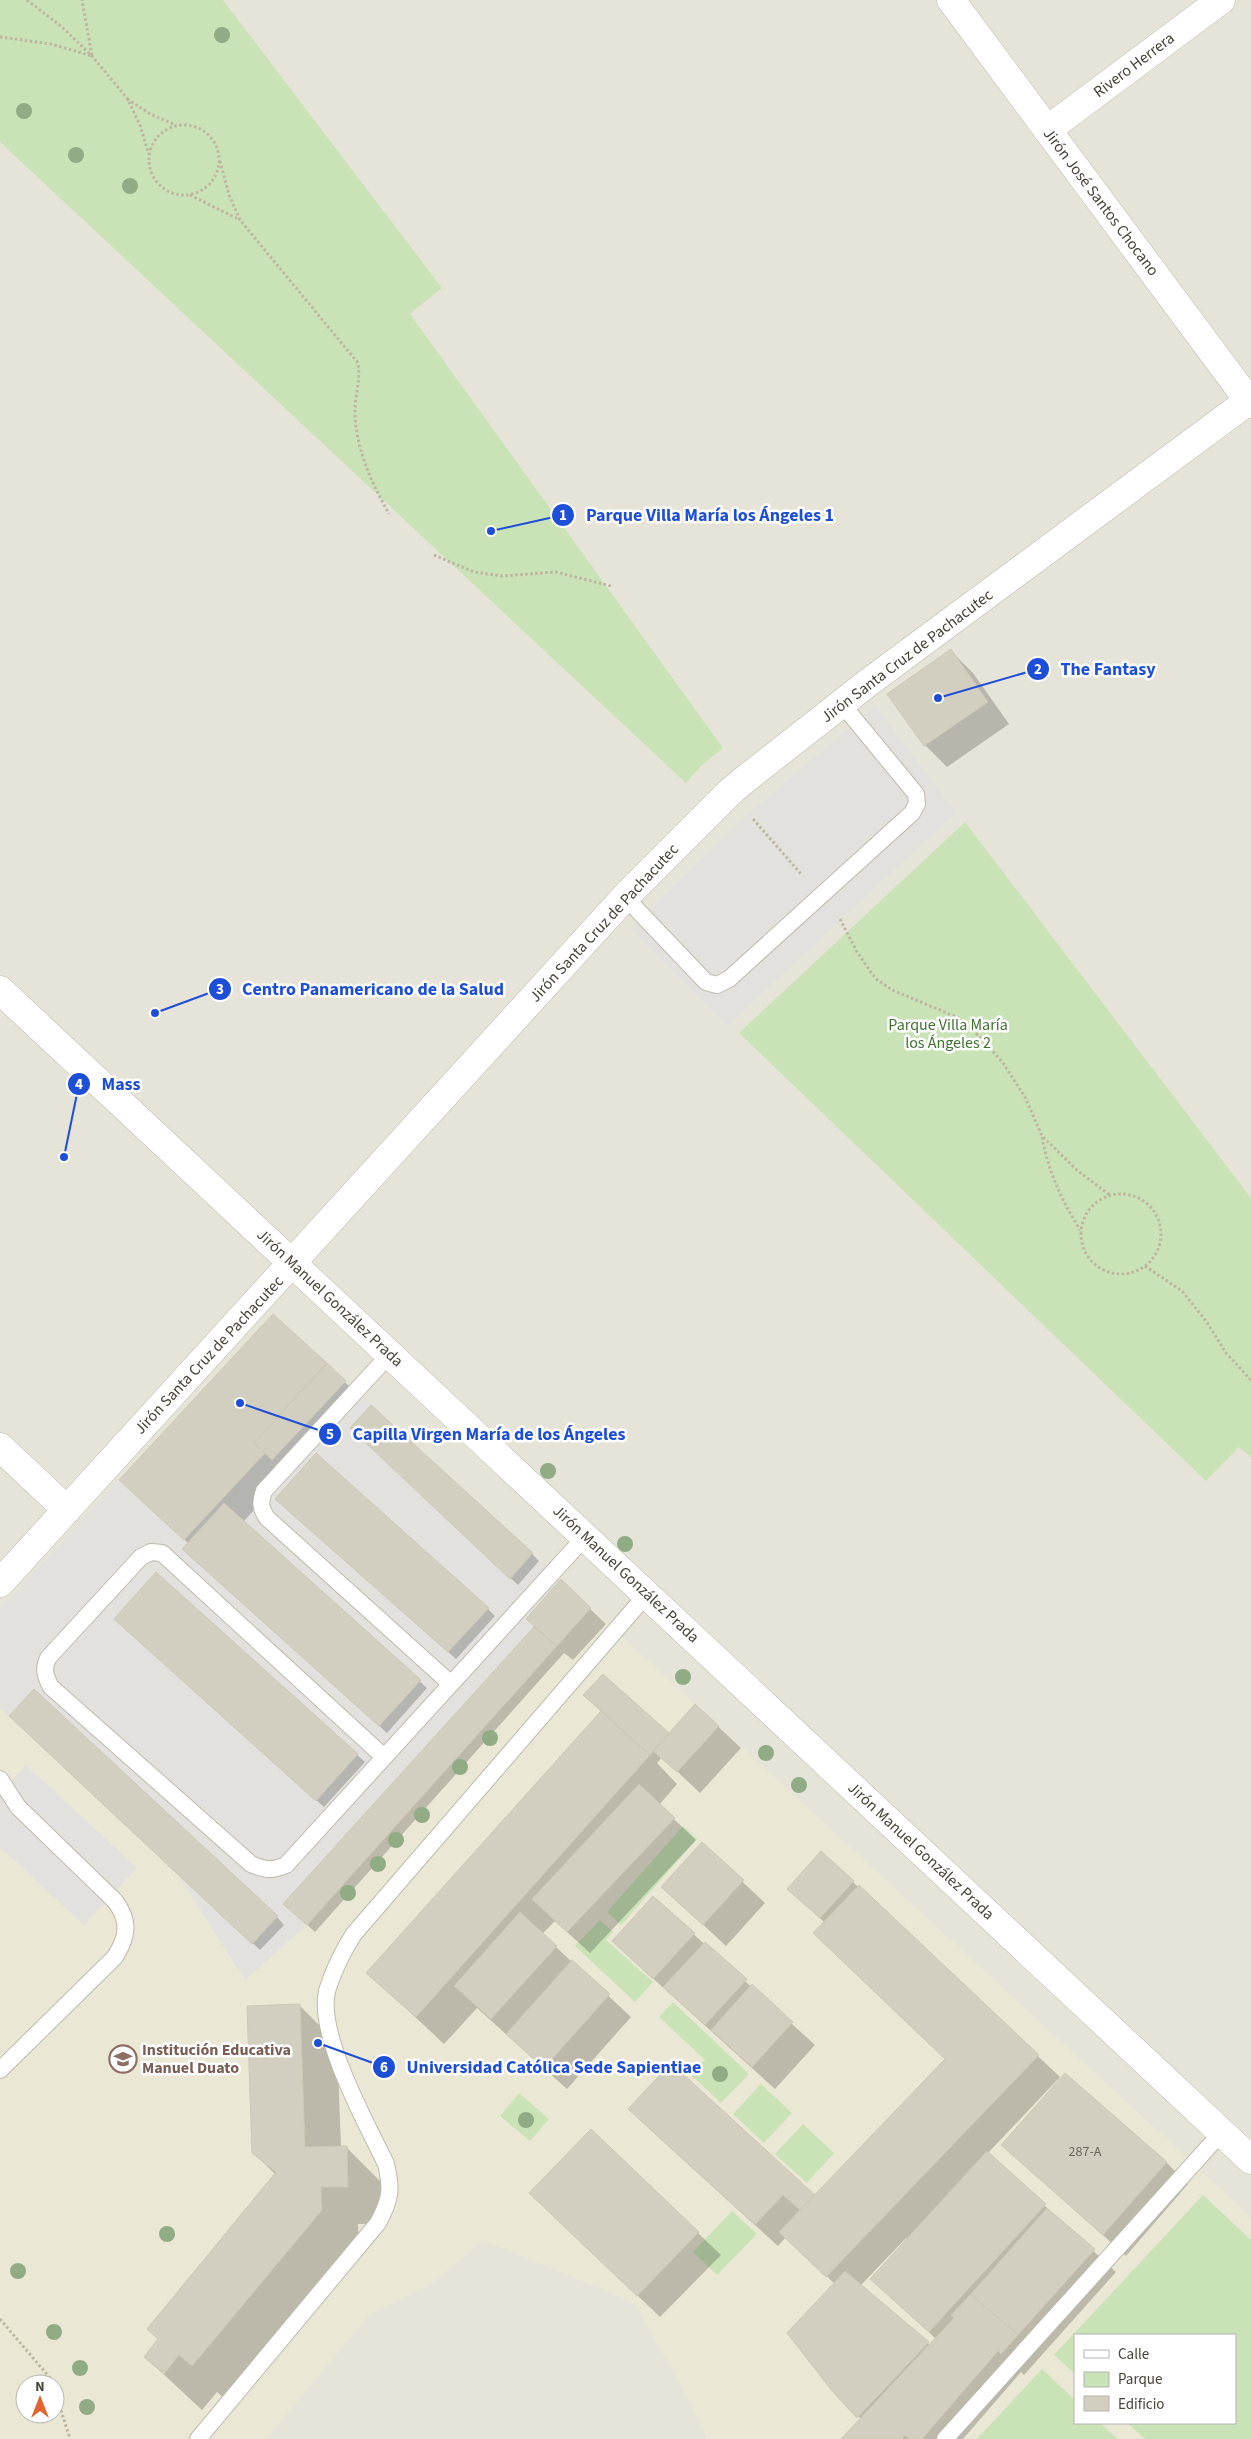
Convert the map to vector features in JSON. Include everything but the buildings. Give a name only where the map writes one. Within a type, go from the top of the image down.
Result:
[{"type":"street","name":"Jirón José Santos Chocano","points":[[951,0],[1250,402]]},
{"type":"street","name":"Rivero Herrera","points":[[1047,130],[1221,0]]},
{"type":"street","name":"Jirón Santa Cruz de Pachacutec","points":[[0,1582],[293,1264],[625,897],[730,792],[842,704],[1250,402]]},
{"type":"street","name":"Jirón Manuel González Prada","points":[[0,990],[1251,2160]]},
{"type":"street","points":[[0,1448],[67,1510]]},
{"type":"lane","points":[[625,897],[706,982],[718,985],[730,979],[912,813],[918,804],[916,794],[842,704]]},
{"type":"lane","points":[[390,1354],[264,1491],[260,1501],[262,1510],[267,1518],[451,1684]]},
{"type":"lane","points":[[384,1757],[162,1553],[151,1552],[141,1557],[48,1658],[44,1667],[46,1678],[51,1687],[251,1864],[264,1870],[274,1870],[286,1865],[586,1537]]},
{"type":"lane","points":[[198,2439],[378,2222],[388,2204],[391,2183],[386,2164],[332,2046],[327,2021],[327,1993],[338,1961],[353,1935],[647,1594]]},
{"type":"lane","points":[[0,1779],[18,1807],[115,1901],[121,1909],[127,1926],[126,1936],[115,1957],[0,2070]]},
{"type":"lane","points":[[945,2439],[1222,2132]]},
{"type":"path","points":[[27,0],[62,27],[92,56],[127,98],[140,126],[149,155],[149,165],[157,182],[172,193],[190,194],[202,191],[211,184],[218,174],[220,161]]},
{"type":"path","points":[[82,0],[92,56]]},
{"type":"path","points":[[0,37],[51,44],[92,56]]},
{"type":"path","points":[[127,98],[152,115],[176,125]]},
{"type":"path","points":[[149,155],[158,136],[176,125],[188,124],[208,132],[215,141],[229,194],[240,220],[358,363],[360,376],[355,398],[355,418],[360,451],[372,482],[389,514]]},
{"type":"path","points":[[190,194],[240,220]]},
{"type":"path","points":[[434,556],[474,572],[502,576],[556,572],[612,586]]},
{"type":"path","points":[[730,792],[845,924],[857,952],[875,978],[892,990],[959,1018],[982,1038],[1004,1063],[1026,1097],[1042,1136],[1048,1165],[1058,1193],[1081,1230],[1085,1250],[1097,1266],[1110,1272],[1122,1274],[1134,1272],[1146,1266],[1160,1245],[1160,1220],[1154,1210],[1144,1201],[1122,1193],[1110,1195],[1099,1200],[1090,1208],[1084,1218],[1081,1230]]},
{"type":"path","points":[[1042,1136],[1078,1171],[1110,1195]]},
{"type":"path","points":[[1146,1266],[1182,1292],[1206,1321],[1226,1353],[1251,1380]]},
{"type":"path","points":[[0,2319],[47,2374]]},
{"type":"path","points":[[65,2423],[70,2439]]},
{"type":"shaded area","points":[[0,0],[1251,0],[1251,2439],[0,2439]]},
{"type":"shaded area","points":[[875,706],[956,812],[727,1026],[630,929],[747,815]]},
{"type":"shaded area","points":[[327,1363],[591,1608],[307,1925],[245,1980],[177,1873],[0,1708],[0,1609],[119,1480],[184,1540],[265,1454]]},
{"type":"shaded area","points":[[591,1608],[1251,2217],[1251,2439],[706,2439],[700,2420],[635,2303],[483,2240],[430,2285],[371,2313],[266,2439],[0,2439],[0,1708],[177,1873],[307,1925]]},
{"type":"shaded area","points":[[26,1765],[137,1868],[84,1925],[0,1847],[0,1793]]},
{"type":"green space","points":[[0,0],[223,0],[442,288],[410,314],[723,748],[702,765],[686,783],[0,142]]},
{"type":"green space","name":"Parque Villa María los Ángeles 2","points":[[965,822],[1251,1198],[1251,1457],[1239,1447],[1206,1481],[739,1033]]},
{"type":"green space","points":[[683,1826],[697,1839],[621,1925],[607,1912]]},
{"type":"green space","points":[[600,1920],[613,1932],[606,1940],[653,1982],[635,2002],[575,1946]]},
{"type":"green space","points":[[673,2002],[749,2074],[721,2103],[691,2075],[705,2060],[659,2017]]},
{"type":"green space","points":[[761,2084],[792,2113],[764,2143],[733,2114]]},
{"type":"green space","points":[[519,2093],[549,2119],[530,2141],[500,2116]]},
{"type":"green space","points":[[803,2124],[834,2153],[807,2183],[775,2154]]},
{"type":"green space","points":[[1203,2195],[1251,2240],[1251,2439],[1145,2439],[1128,2424],[1236,2424],[1236,2334],[1074,2334],[1074,2373],[1054,2355]]},
{"type":"green space","points":[[732,2211],[757,2234],[717,2275],[693,2252]]},
{"type":"green space","points":[[1042,2369],[1074,2399],[1074,2424],[1101,2424],[1118,2439],[977,2439]]},
{"type":"place","name":"Parque Villa María los Ángeles 1","points":[[491,531]]},
{"type":"place","name":"The Fantasy","points":[[938,698]]},
{"type":"place","name":"Centro Panamericano de la Salud","points":[[155,1013]]},
{"type":"place","name":"Mass","points":[[64,1157]]},
{"type":"place","name":"Capilla Virgen María de los Ángeles","points":[[240,1403]]},
{"type":"place","name":"Universidad Católica Sede Sapientiae","points":[[318,2043]]},
{"type":"place","name":"Institución Educativa Manuel Duato","points":[[123,2059]]}]
